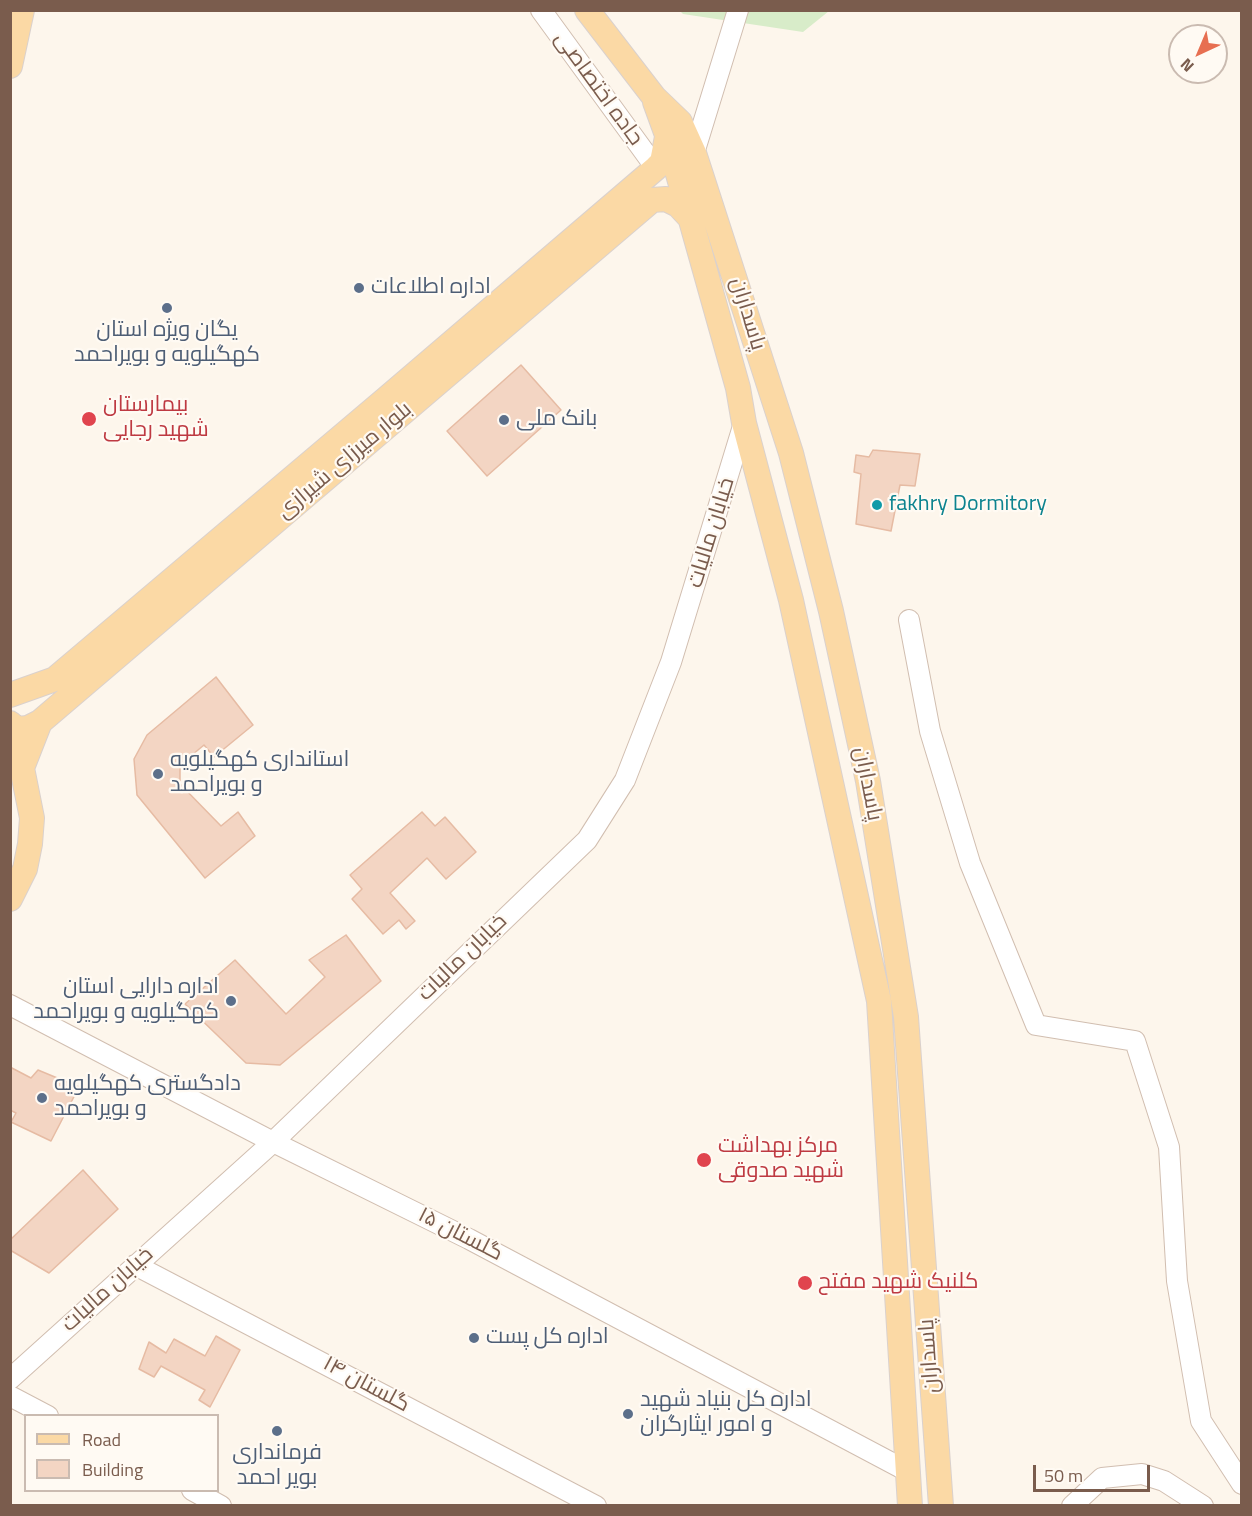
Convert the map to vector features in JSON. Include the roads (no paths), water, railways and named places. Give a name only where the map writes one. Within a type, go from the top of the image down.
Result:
[{"type":"main road","points":[[10,66],[22,10]]},
{"type":"main road","name":"پاسداران","points":[[587,10],[654,97],[680,122],[694,153],[750,322],[800,487],[868,781],[906,1017],[941,1506]]},
{"type":"main road","name":"پاسداران","points":[[654,97],[692,220],[738,388],[744,423],[791,600],[879,1001],[910,1506]]},
{"type":"main road","name":"بلوار میرزای شیرازی","points":[[10,695],[55,679],[656,168],[662,162],[667,135]]},
{"type":"main road","name":"بلوار میرزای شیرازی","points":[[22,768],[40,722],[651,200],[666,199],[678,205],[692,220]]},
{"type":"main road","points":[[721,331],[730,341],[738,342],[747,336],[750,322]]},
{"type":"main road","points":[[738,388],[742,377],[750,374],[758,375],[769,387]]},
{"type":"main road","points":[[10,723],[17,729],[28,728],[40,722]]},
{"type":"main road","points":[[10,745],[22,768],[29,793],[32,818],[25,869],[10,899]]},
{"type":"street","name":"جاده اختصاصی","points":[[541,10],[656,168]]},
{"type":"street","points":[[694,153],[738,10]]},
{"type":"street","name":"خیابان مالیات","points":[[10,1379],[273,1142],[586,840],[626,780],[671,662],[744,423]]},
{"type":"street","points":[[909,620],[930,731],[970,863],[1036,1024],[1135,1041],[1169,1147],[1177,1281],[1201,1421],[1242,1484]]},
{"type":"street","name":"گلستان ۱۵","points":[[10,1005],[273,1142],[469,1239],[907,1471]]},
{"type":"street","name":"گلستان ۱۴","points":[[135,1265],[596,1506]]},
{"type":"street","points":[[10,1396],[44,1414]]},
{"type":"street","points":[[1072,1506],[1102,1478],[1142,1474],[1164,1481],[1203,1506]]},
{"type":"street","points":[[194,1492],[220,1506]]},
{"type":"place","name":"اداره اطلاعات","points":[[359,288]]},
{"type":"place","name":"یگان ویژه استان کهگیلویه و بویراحمد","points":[[167,308]]},
{"type":"place","name":"بیمارستان شهید رجایی","points":[[89,419]]},
{"type":"place","name":"بانک ملی","points":[[504,420]]},
{"type":"place","name":"fakhry Dormitory","points":[[877,505]]},
{"type":"place","name":"استانداری کهگیلویه و بویراحمد","points":[[158,774]]},
{"type":"place","name":"اداره دارایی استان کهگیلویه و بویراحمد","points":[[231,1001]]},
{"type":"place","name":"دادگستری کهگیلویه و بویراحمد","points":[[42,1098]]},
{"type":"place","name":"مرکز بهداشت شهید صدوقی","points":[[704,1160]]},
{"type":"place","name":"کلنیک شهید مفتح","points":[[805,1283]]},
{"type":"place","name":"اداره کل پست","points":[[474,1338]]},
{"type":"place","name":"اداره کل بنیاد شهید و امور ایثارگران","points":[[628,1414]]},
{"type":"place","name":"فرمانداری بویر احمد","points":[[277,1431]]}]
